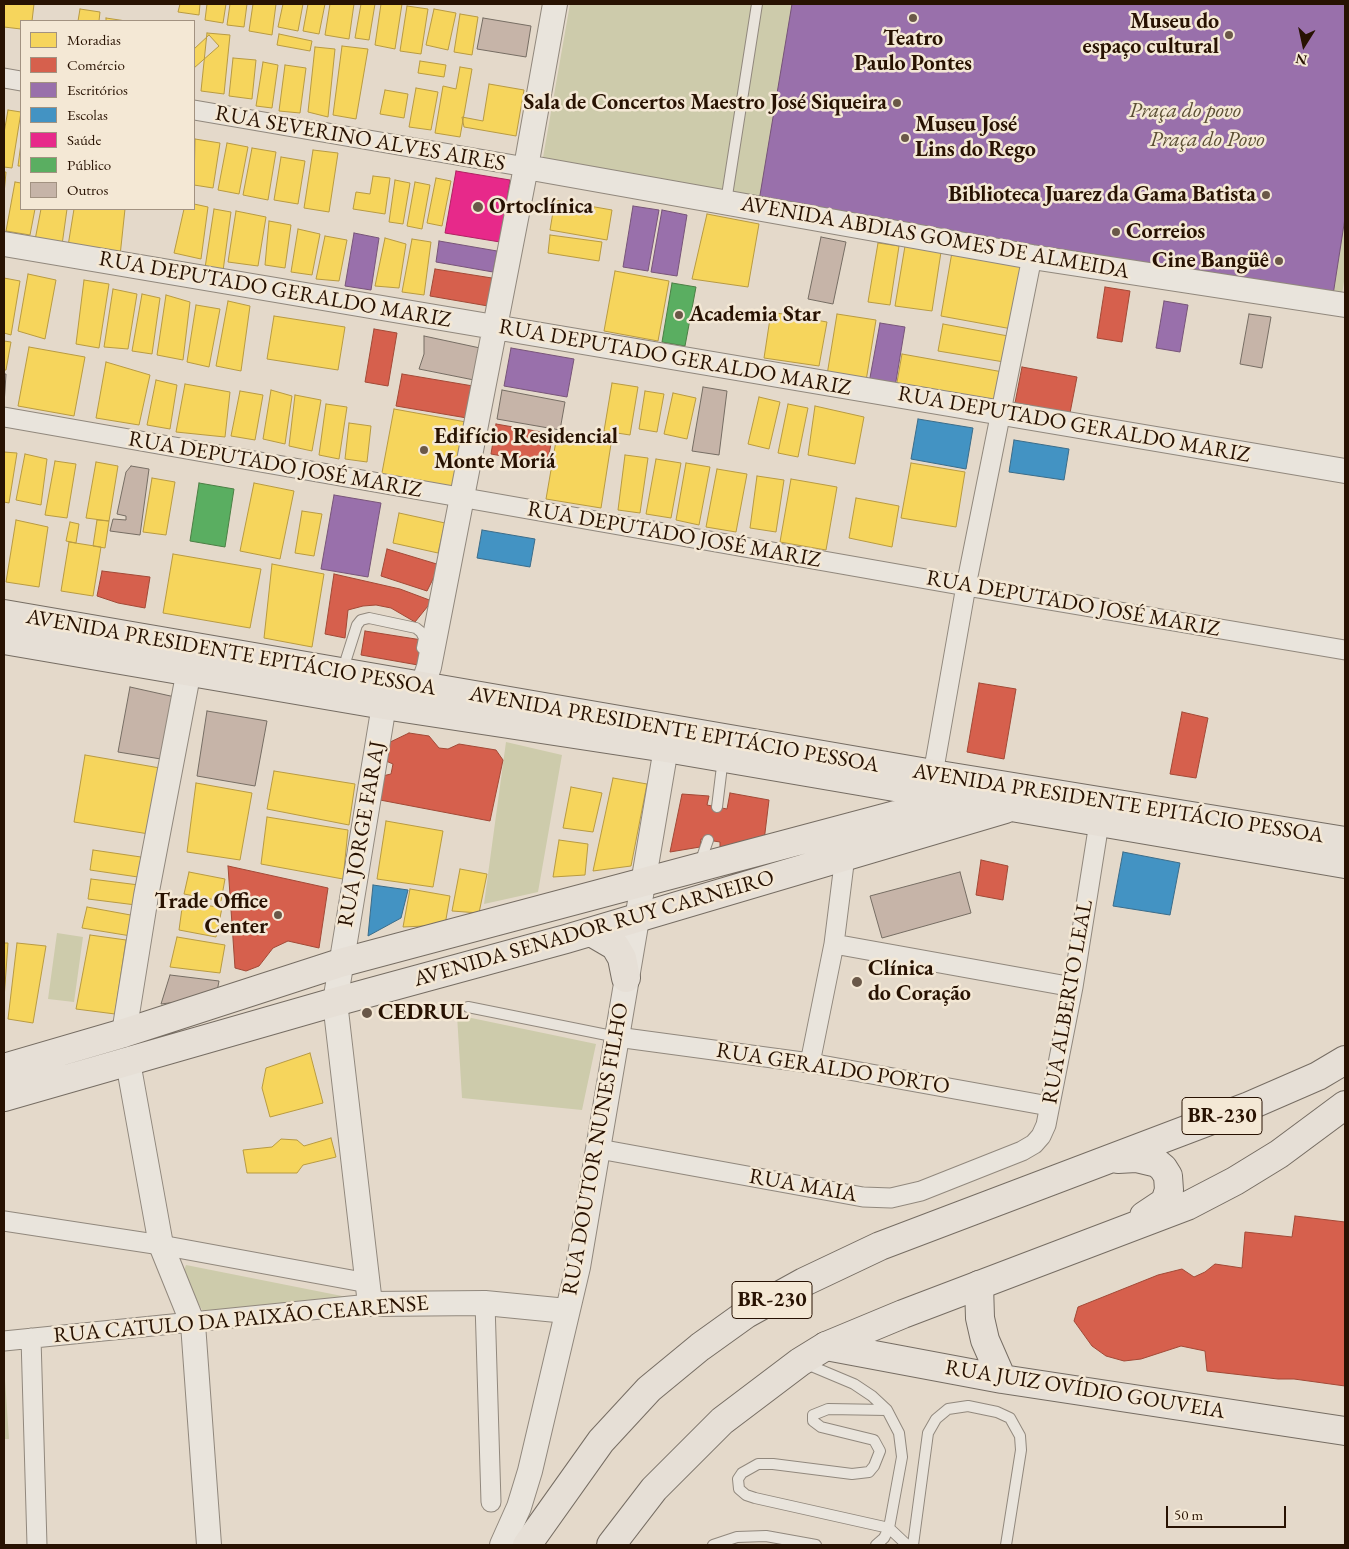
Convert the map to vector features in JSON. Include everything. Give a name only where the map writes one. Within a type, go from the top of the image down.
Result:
[{"type":"main road","name":"AVENIDA PRESIDENTE EPITÁCIO PESSOA","points":[[4,614],[342,673],[666,748],[1345,864]]},
{"type":"main road","name":"AVENIDA PRESIDENTE EPITÁCIO PESSOA","points":[[4,640],[189,670],[384,705],[427,694],[660,726],[934,774],[1345,841]]},
{"type":"main road","points":[[958,798],[988,783]]},
{"type":"main road","name":"AVENIDA SENADOR RUY CARNEIRO","points":[[4,1068],[124,1033],[340,963],[958,798]]},
{"type":"main road","name":"AVENIDA SENADOR RUY CARNEIRO","points":[[4,1097],[335,1002],[591,932],[1011,807]]},
{"type":"main road","points":[[591,932],[615,946],[622,958],[626,978]]},
{"type":"main road","name":"BR-230","points":[[506,1545],[649,1389],[700,1347],[746,1314],[804,1282],[880,1246],[1249,1106],[1318,1076],[1345,1060]]},
{"type":"main road","name":"BR-230","points":[[611,1545],[654,1489],[722,1421],[800,1362],[826,1346],[979,1285],[1187,1206],[1236,1181],[1279,1154],[1345,1105]]},
{"type":"main road","points":[[1095,1163],[1122,1159],[1147,1160],[1163,1168],[1169,1183],[1168,1196],[1155,1210],[1107,1236]]},
{"type":"main road","points":[[979,1285],[980,1318],[985,1340],[1002,1379]]},
{"type":"main road","name":"RUA JUIZ OVÍDIO GOUVEIA","points":[[826,1346],[1002,1379],[1345,1431]]},
{"type":"street","points":[[427,694],[429,667],[526,167],[553,4]]},
{"type":"street","points":[[4,78],[20,81]]},
{"type":"street","name":"RUA SEVERINO ALVES AIRES","points":[[195,110],[526,167]]},
{"type":"street","name":"AVENIDA ABDIAS GOMES DE ALMEIDA","points":[[526,167],[1032,257],[1345,305]]},
{"type":"street","name":"RUA DEPUTADO GERALDO MARIZ","points":[[4,244],[1345,471]]},
{"type":"street","points":[[934,774],[966,586],[1032,257]]},
{"type":"street","name":"RUA DEPUTADO JOSÉ MARIZ","points":[[4,417],[966,586],[1345,650]]},
{"type":"street","points":[[124,1033],[146,896],[189,670]]},
{"type":"street","name":"RUA JORGE FARAJ","points":[[369,1294],[335,1002],[384,705]]},
{"type":"street","name":"RUA DOUTOR NUNES FILHO","points":[[506,1545],[530,1471],[567,1311],[599,1149],[626,978],[666,748]]},
{"type":"street","name":"RUA ALBERTO LEAL","points":[[1002,1158],[1034,1144],[1042,1136],[1073,987],[1099,823]]},
{"type":"street","points":[[810,1063],[834,944],[846,856]]},
{"type":"street","points":[[834,944],[1073,987]]},
{"type":"street","name":"RUA GERALDO PORTO","points":[[617,1037],[810,1063],[1049,1106]]},
{"type":"street","points":[[128,1062],[161,1245],[193,1324],[209,1545]]},
{"type":"street","name":"RUA MAIA","points":[[599,1149],[863,1198],[880,1198],[913,1193],[1002,1158]]},
{"type":"street","points":[[4,1221],[161,1245],[369,1294]]},
{"type":"street","name":"RUA CATULO DA PAIXÃO CEARENSE","points":[[4,1341],[193,1324],[369,1294],[567,1311]]},
{"type":"street","points":[[485,1303],[491,1502]]},
{"type":"street","points":[[31,1338],[37,1545]]},
{"type":"lane","points":[[726,202],[757,4]]},
{"type":"lane","points":[[342,673],[357,624],[361,620],[368,618],[416,628],[424,638],[427,694]]},
{"type":"lane","points":[[717,807],[723,757]]},
{"type":"lane","points":[[698,867],[708,840]]},
{"type":"lane","points":[[468,1007],[617,1037]]},
{"type":"lane","points":[[800,1362],[854,1384],[872,1396],[887,1410],[899,1433],[902,1444],[889,1528],[879,1545]]},
{"type":"lane","points":[[913,1545],[928,1433],[936,1419],[948,1409],[968,1406],[997,1412],[1010,1418],[1020,1436],[1021,1450],[1006,1545]]},
{"type":"lane","points":[[887,1410],[828,1409],[814,1415],[814,1421],[821,1427],[874,1440],[880,1451],[874,1466],[869,1472],[852,1474],[773,1464],[758,1464],[742,1473],[738,1484],[742,1493],[755,1498],[889,1528],[906,1545]]},
{"type":"lane","points":[[715,1545],[737,1537],[766,1536],[816,1545]]},
{"type":"green space","name":"Praça do Povo","points":[[570,4],[1345,4],[1345,275],[1341,301],[542,163]]},
{"type":"green space","points":[[506,742],[562,755],[538,892],[484,904]]},
{"type":"green space","points":[[57,933],[83,937],[74,1002],[48,999]]},
{"type":"green space","points":[[457,1015],[596,1044],[582,1110],[462,1098]]},
{"type":"green space","points":[[186,1265],[352,1298],[207,1317],[181,1278]]},
{"type":"green space","points":[[4,1365],[9,1439],[4,1439]]},
{"type":"building: Moradias","points":[[4,4],[34,4],[32,20],[20,20],[20,29],[4,27]]},
{"type":"building: Moradias","points":[[180,4],[200,4],[199,15],[178,12]]},
{"type":"building: Moradias","points":[[207,4],[226,4],[223,23],[205,20]]},
{"type":"building: Moradias","points":[[230,4],[247,4],[244,27],[227,25]]},
{"type":"building: Moradias","points":[[253,4],[276,4],[272,35],[249,31]]},
{"type":"building: Moradias","points":[[283,4],[303,4],[298,31],[278,27]]},
{"type":"building: Moradias","points":[[308,4],[325,4],[319,34],[303,31]]},
{"type":"building: Moradias","points":[[330,4],[354,4],[349,39],[325,35]]},
{"type":"building: Moradias","points":[[361,4],[375,4],[369,40],[355,38]]},
{"type":"building: Moradias","points":[[381,4],[402,4],[395,49],[375,45]]},
{"type":"building: Moradias","points":[[407,6],[428,9],[421,54],[400,51]]},
{"type":"building: Moradias","points":[[80,9],[100,12],[99,20],[78,20]]},
{"type":"building: Moradias","points":[[434,9],[456,13],[448,50],[426,45]]},
{"type":"building: Moradias","points":[[460,14],[478,17],[472,55],[454,52]]},
{"type":"building: Moradias","points":[[207,33],[230,35],[224,94],[201,91]]},
{"type":"building: Moradias","points":[[279,34],[312,41],[310,51],[277,45]]},
{"type":"building: Moradias","points":[[209,35],[219,46],[195,67],[195,48]]},
{"type":"building: Moradias","points":[[342,46],[368,49],[356,119],[333,115]]},
{"type":"building: Moradias","points":[[315,47],[335,49],[328,117],[308,112]]},
{"type":"building: Moradias","points":[[233,58],[256,60],[252,99],[229,96]]},
{"type":"building: Moradias","points":[[420,61],[446,65],[444,77],[418,73]]},
{"type":"building: Moradias","points":[[263,62],[278,65],[272,108],[256,106]]},
{"type":"building: Moradias","points":[[285,65],[306,68],[300,113],[279,111]]},
{"type":"building: Moradias","points":[[460,67],[472,69],[460,137],[435,133],[443,86],[456,89]]},
{"type":"building: Moradias","points":[[489,84],[524,90],[516,136],[464,127],[462,117],[483,121]]},
{"type":"building: Moradias","points":[[416,88],[438,92],[431,130],[409,127]]},
{"type":"building: Moradias","points":[[385,90],[408,94],[404,118],[380,114]]},
{"type":"building: Moradias","points":[[8,110],[20,112],[12,168],[4,167],[4,133]]},
{"type":"building: Moradias","points":[[195,139],[220,143],[213,188],[195,185]]},
{"type":"building: Moradias","points":[[227,143],[248,147],[239,194],[218,190]]},
{"type":"building: Moradias","points":[[252,148],[276,152],[268,200],[243,195]]},
{"type":"building: Moradias","points":[[313,150],[338,153],[329,212],[304,208]]},
{"type":"building: Moradias","points":[[281,157],[305,161],[298,204],[274,200]]},
{"type":"building: Moradias","points":[[4,172],[6,172],[4,194]]},
{"type":"building: Moradias","points":[[373,176],[390,178],[385,214],[353,209],[356,192],[370,194]]},
{"type":"building: Moradias","points":[[436,178],[451,181],[442,226],[427,223]]},
{"type":"building: Moradias","points":[[395,180],[410,183],[403,224],[389,222]]},
{"type":"building: Moradias","points":[[15,182],[20,183],[20,210],[35,210],[30,235],[6,231]]},
{"type":"building: Moradias","points":[[415,182],[430,185],[422,229],[407,226]]},
{"type":"building: Moradias","points":[[555,200],[612,210],[607,240],[550,230]]},
{"type":"building: Moradias","points":[[195,204],[208,207],[201,259],[174,253],[184,210],[195,210]]},
{"type":"building: Moradias","points":[[214,209],[231,212],[223,271],[205,268]]},
{"type":"building: Moradias","points":[[41,210],[67,210],[62,245],[35,240]]},
{"type":"building: Moradias","points":[[74,210],[125,210],[120,256],[68,246]]},
{"type":"building: Moradias","points":[[236,211],[266,217],[258,266],[228,262]]},
{"type":"building: Moradias","points":[[707,214],[759,224],[748,287],[692,279]]},
{"type":"building: Moradias","points":[[269,221],[291,225],[285,268],[265,265]]},
{"type":"building: Moradias","points":[[298,229],[320,234],[312,275],[291,272]]},
{"type":"building: Moradias","points":[[550,235],[602,242],[599,261],[548,253]]},
{"type":"building: Moradias","points":[[325,236],[347,240],[339,281],[316,279]]},
{"type":"building: Moradias","points":[[385,238],[406,244],[399,288],[375,286]]},
{"type":"building: Moradias","points":[[412,239],[431,242],[424,295],[402,292]]},
{"type":"building: Moradias","points":[[878,243],[899,246],[890,305],[868,302]]},
{"type":"building: Moradias","points":[[905,246],[941,252],[932,311],[895,306]]},
{"type":"building: Moradias","points":[[952,252],[1023,265],[1012,329],[941,316]]},
{"type":"building: Moradias","points":[[615,271],[669,281],[658,341],[604,331]]},
{"type":"building: Moradias","points":[[28,274],[56,280],[45,339],[18,331]]},
{"type":"building: Moradias","points":[[4,278],[20,281],[11,335],[4,333]]},
{"type":"building: Moradias","points":[[84,280],[109,284],[99,348],[76,344]]},
{"type":"building: Moradias","points":[[113,289],[137,294],[128,349],[104,347]]},
{"type":"building: Moradias","points":[[142,294],[160,298],[152,354],[132,351]]},
{"type":"building: Moradias","points":[[166,295],[190,302],[183,360],[157,355]]},
{"type":"building: Moradias","points":[[228,301],[250,306],[241,371],[216,366]]},
{"type":"building: Moradias","points":[[196,305],[220,309],[209,367],[187,362]]},
{"type":"building: Moradias","points":[[771,312],[827,322],[819,366],[764,358]]},
{"type":"building: Moradias","points":[[837,314],[876,320],[866,381],[827,375]]},
{"type":"building: Moradias","points":[[274,316],[345,327],[338,370],[267,359]]},
{"type":"building: Moradias","points":[[943,324],[1008,336],[1004,362],[938,351]]},
{"type":"building: Moradias","points":[[4,341],[11,342],[6,370],[4,370]]},
{"type":"building: Moradias","points":[[29,347],[85,357],[74,416],[18,406]]},
{"type":"building: Moradias","points":[[902,354],[1003,372],[997,406],[896,388]]},
{"type":"building: Moradias","points":[[106,362],[150,375],[139,425],[96,418]]},
{"type":"building: Moradias","points":[[156,380],[177,385],[170,429],[147,425]]},
{"type":"building: Moradias","points":[[612,383],[638,387],[630,435],[604,431]]},
{"type":"building: Moradias","points":[[185,384],[230,392],[225,437],[176,432]]},
{"type":"building: Moradias","points":[[271,390],[292,396],[285,444],[263,439]]},
{"type":"building: Moradias","points":[[240,391],[263,395],[255,440],[231,436]]},
{"type":"building: Moradias","points":[[645,391],[664,394],[657,432],[639,429]]},
{"type":"building: Moradias","points":[[673,393],[696,398],[687,439],[664,434]]},
{"type":"building: Moradias","points":[[295,395],[321,400],[312,451],[289,446]]},
{"type":"building: Moradias","points":[[759,397],[780,402],[769,449],[748,444]]},
{"type":"building: Moradias","points":[[326,404],[347,407],[339,459],[319,455]]},
{"type":"building: Moradias","points":[[788,404],[808,408],[798,457],[778,453]]},
{"type":"building: Moradias","points":[[815,406],[864,417],[855,464],[808,455]]},
{"type":"building: Moradias","name":"Edifício Residencial Monte Moriá","points":[[394,409],[466,422],[454,492],[381,478]]},
{"type":"building: Moradias","points":[[349,423],[371,426],[367,462],[345,459]]},
{"type":"building: Moradias","points":[[557,435],[611,444],[601,508],[546,499]]},
{"type":"building: Moradias","points":[[4,452],[17,453],[9,503],[4,502]]},
{"type":"building: Moradias","points":[[25,454],[47,459],[41,505],[16,500]]},
{"type":"building: Moradias","points":[[625,455],[648,458],[640,513],[618,510]]},
{"type":"building: Moradias","points":[[656,459],[681,463],[671,518],[646,514]]},
{"type":"building: Moradias","points":[[55,461],[76,464],[67,518],[45,515]]},
{"type":"building: Moradias","points":[[96,462],[118,466],[109,521],[86,518]]},
{"type":"building: Moradias","points":[[686,463],[710,467],[699,525],[676,520]]},
{"type":"building: Moradias","points":[[911,463],[965,472],[956,527],[901,518]]},
{"type":"building: Moradias","points":[[717,469],[747,474],[736,532],[706,527]]},
{"type":"building: Moradias","points":[[757,476],[784,480],[776,532],[750,528]]},
{"type":"building: Moradias","points":[[152,478],[175,482],[166,535],[143,532]]},
{"type":"building: Moradias","points":[[791,479],[837,487],[826,550],[780,542]]},
{"type":"building: Moradias","points":[[254,483],[294,491],[280,559],[240,551]]},
{"type":"building: Moradias","points":[[856,498],[899,506],[892,547],[849,538]]},
{"type":"building: Moradias","points":[[302,511],[322,514],[314,556],[295,553]]},
{"type":"building: Moradias","points":[[399,513],[445,523],[438,553],[393,543]]},
{"type":"building: Moradias","points":[[16,520],[48,527],[39,587],[6,582]]},
{"type":"building: Moradias","points":[[97,520],[109,521],[105,548],[93,546]]},
{"type":"building: Moradias","points":[[70,522],[79,524],[76,543],[66,541]]},
{"type":"building: Moradias","points":[[69,542],[101,547],[93,596],[61,591]]},
{"type":"building: Moradias","points":[[173,554],[261,569],[250,628],[163,613]]},
{"type":"building: Moradias","points":[[272,564],[324,574],[312,647],[264,638]]},
{"type":"building: Moradias","points":[[85,755],[160,768],[149,834],[74,822]]},
{"type":"building: Moradias","points":[[274,771],[355,784],[349,825],[267,809]]},
{"type":"building: Moradias","points":[[613,778],[647,784],[631,866],[593,871]]},
{"type":"building: Moradias","points":[[196,783],[252,793],[240,860],[187,852]]},
{"type":"building: Moradias","points":[[571,787],[602,793],[593,832],[563,828]]},
{"type":"building: Moradias","points":[[267,817],[348,830],[343,879],[261,864]]},
{"type":"building: Moradias","points":[[386,821],[443,831],[433,887],[377,879]]},
{"type":"building: Moradias","points":[[559,840],[588,844],[585,875],[553,877]]},
{"type":"building: Moradias","points":[[93,850],[141,857],[138,877],[90,870]]},
{"type":"building: Moradias","points":[[460,869],[487,874],[479,913],[452,911]]},
{"type":"building: Moradias","points":[[189,872],[225,879],[221,901],[184,894]]},
{"type":"building: Moradias","points":[[91,879],[139,885],[136,905],[88,899]]},
{"type":"building: Moradias","points":[[410,889],[450,896],[445,925],[403,927]]},
{"type":"building: Moradias","points":[[183,901],[222,908],[216,937],[179,930]]},
{"type":"building: Moradias","points":[[87,907],[136,916],[131,936],[82,928]]},
{"type":"building: Moradias","points":[[90,935],[126,940],[115,1014],[76,1009]]},
{"type":"building: Moradias","points":[[177,937],[225,945],[220,973],[170,967]]},
{"type":"building: Moradias","points":[[4,943],[8,943],[4,999]]},
{"type":"building: Moradias","points":[[17,943],[46,946],[33,1023],[8,1019]]},
{"type":"building: Moradias","points":[[310,1053],[323,1103],[270,1117],[262,1088],[266,1068]]},
{"type":"building: Moradias","points":[[331,1138],[336,1157],[303,1165],[297,1173],[247,1173],[243,1150],[272,1147],[281,1139],[297,1140],[304,1146]]},
{"type":"building: Comércio","points":[[435,269],[492,278],[488,306],[430,296]]},
{"type":"building: Comércio","points":[[1105,287],[1130,291],[1122,342],[1097,338]]},
{"type":"building: Comércio","points":[[374,329],[397,333],[388,386],[365,382]]},
{"type":"building: Comércio","points":[[1022,367],[1077,377],[1070,413],[1015,403]]},
{"type":"building: Comércio","points":[[402,374],[473,386],[467,418],[396,406]]},
{"type":"building: Comércio","points":[[496,424],[553,434],[547,464],[491,454]]},
{"type":"building: Comércio","points":[[387,549],[440,565],[427,591],[381,576]]},
{"type":"building: Comércio","points":[[102,571],[150,577],[145,608],[118,603],[97,596]]},
{"type":"building: Comércio","points":[[334,574],[400,589],[432,601],[415,622],[391,608],[376,605],[348,610],[345,638],[325,634]]},
{"type":"building: Comércio","points":[[365,631],[422,640],[418,665],[361,655]]},
{"type":"building: Comércio","points":[[979,683],[1016,689],[1004,759],[967,752]]},
{"type":"building: Comércio","points":[[1182,712],[1208,718],[1196,778],[1170,774]]},
{"type":"building: Comércio","points":[[409,733],[429,736],[439,748],[448,749],[459,744],[496,750],[503,760],[490,821],[380,800],[378,777],[391,774],[393,764],[386,761],[384,745]]},
{"type":"building: Comércio","points":[[730,793],[769,800],[764,841],[720,855],[720,842],[701,839],[700,847],[670,852],[682,794],[709,796],[707,805],[727,809]]},
{"type":"building: Comércio","points":[[981,860],[1008,866],[1003,900],[976,895]]},
{"type":"building: Comércio","name":"Trade Office Center","points":[[228,866],[328,888],[319,948],[288,941],[273,948],[259,966],[246,971],[235,968]]},
{"type":"building: Comércio","points":[[1295,1216],[1345,1222],[1345,1386],[1207,1371],[1205,1351],[1181,1346],[1141,1359],[1124,1361],[1106,1356],[1092,1346],[1074,1321],[1078,1307],[1158,1275],[1182,1269],[1194,1277],[1205,1272],[1215,1264],[1242,1268],[1245,1232],[1292,1237]]},
{"type":"building: Escritórios","name":"Praça do Povo","points":[[792,4],[1345,4],[1345,218],[1333,295],[759,201]]},
{"type":"building: Escritórios","points":[[633,206],[659,210],[648,271],[623,267]]},
{"type":"building: Escritórios","points":[[662,210],[687,215],[677,276],[651,272]]},
{"type":"building: Escritórios","points":[[354,233],[379,238],[371,290],[345,286]]},
{"type":"building: Escritórios","points":[[439,241],[497,251],[493,272],[436,262]]},
{"type":"building: Escritórios","points":[[1164,301],[1188,305],[1180,352],[1156,348]]},
{"type":"building: Escritórios","points":[[880,323],[905,327],[895,387],[869,383]]},
{"type":"building: Escritórios","points":[[511,348],[574,359],[567,397],[504,386]]},
{"type":"building: Escritórios","points":[[334,495],[381,503],[368,577],[321,569]]},
{"type":"building: Escolas","points":[[918,419],[973,428],[966,469],[911,459]]},
{"type":"building: Escolas","points":[[1014,440],[1069,449],[1064,480],[1009,472]]},
{"type":"building: Escolas","points":[[482,530],[535,539],[530,567],[477,558]]},
{"type":"building: Escolas","points":[[1123,852],[1180,863],[1170,915],[1113,906]]},
{"type":"building: Escolas","points":[[373,885],[408,890],[401,918],[368,936]]},
{"type":"building: Saúde","name":"Ortoclínica","points":[[456,171],[510,180],[500,242],[445,233]]},
{"type":"building: Público","name":"Academia Star","points":[[672,283],[696,287],[685,346],[662,342]]},
{"type":"building: Público","points":[[199,483],[234,489],[225,547],[190,541]]},
{"type":"building: Outros","points":[[483,18],[531,26],[526,57],[477,49]]},
{"type":"building: Outros","points":[[821,237],[846,242],[833,304],[808,299]]},
{"type":"building: Outros","points":[[1249,314],[1271,317],[1262,368],[1240,364]]},
{"type":"building: Outros","points":[[424,336],[480,348],[474,380],[419,369],[424,354]]},
{"type":"building: Outros","points":[[4,374],[6,374],[4,405]]},
{"type":"building: Outros","points":[[703,387],[727,391],[719,455],[692,451]]},
{"type":"building: Outros","points":[[502,390],[565,402],[560,430],[497,419]]},
{"type":"building: Outros","points":[[131,466],[149,469],[140,535],[110,531],[113,519],[126,520],[126,516],[117,514],[126,472]]},
{"type":"building: Outros","points":[[130,687],[175,697],[167,760],[118,752]]},
{"type":"building: Outros","points":[[207,711],[267,721],[255,786],[197,776]]},
{"type":"building: Outros","points":[[960,872],[971,913],[882,938],[870,896]]},
{"type":"building: Outros","points":[[170,975],[219,981],[216,997],[161,1004]]},
{"type":"place","name":"Teatro Paulo Pontes","points":[[913,18]]},
{"type":"place","name":"Museu do espaço cultural","points":[[1229,35]]},
{"type":"place","name":"Sala de Concertos Maestro José Siqueira","points":[[897,103]]},
{"type":"place","name":"Museu José Lins do Rego","points":[[905,138]]},
{"type":"place","name":"Biblioteca Juarez da Gama Batista","points":[[1266,195]]},
{"type":"place","name":"Ortoclínica","points":[[478,207]]},
{"type":"place","name":"Correios","points":[[1116,232]]},
{"type":"place","name":"Cine Bangüê","points":[[1279,261]]},
{"type":"place","name":"Academia Star","points":[[679,315]]},
{"type":"place","name":"Edifício Residencial Monte Moriá","points":[[424,450]]},
{"type":"place","name":"Trade Office Center","points":[[278,915]]},
{"type":"place","name":"Clínica do Coração","points":[[857,982]]},
{"type":"place","name":"CEDRUL","points":[[367,1013]]},
{"type":"park label","name":"Praça do povo","points":[[1185,111]]}]
